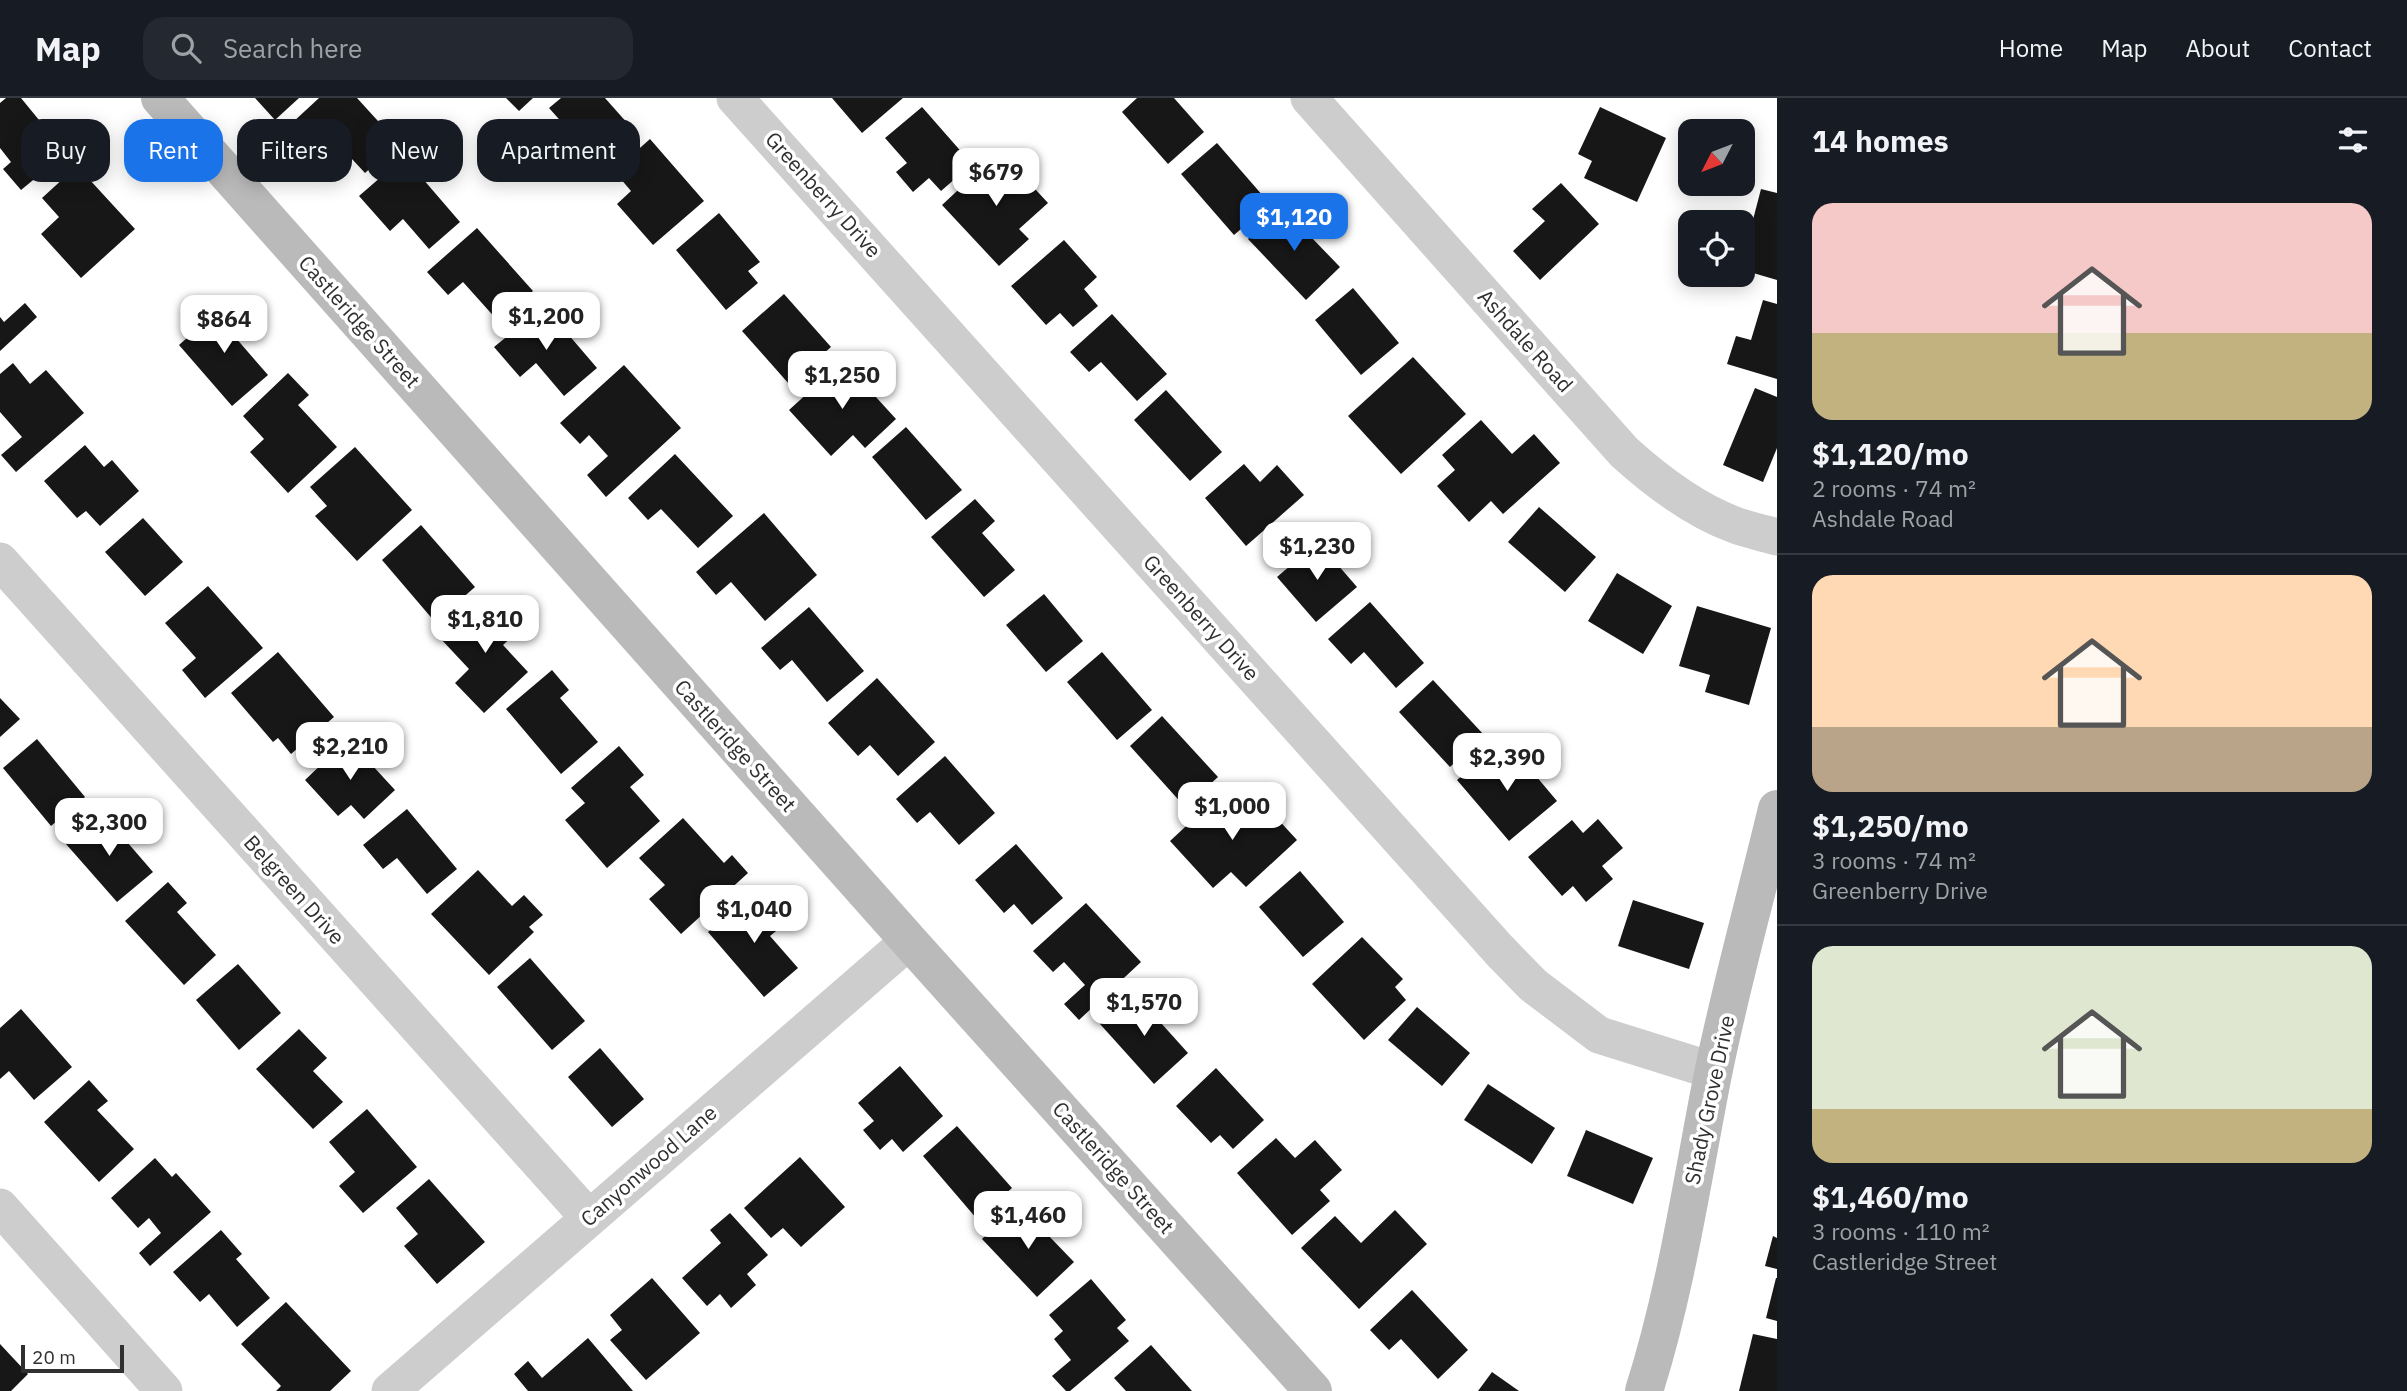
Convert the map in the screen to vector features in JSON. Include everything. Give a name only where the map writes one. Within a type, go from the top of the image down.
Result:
[{"type":"street","name":"Castleridge Street","points":[[160,98],[1313,1391]]},
{"type":"street","name":"Greenberry Drive","points":[[736,98],[1499,950],[1534,985],[1599,1035],[1714,1071]]},
{"type":"street","name":"Ashdale Road","points":[[1309,98],[1624,452],[1654,479],[1701,508],[1732,524],[1777,537]]},
{"type":"street","name":"Belgreen Drive","points":[[0,561],[589,1218]]},
{"type":"street","name":"Shady Grove Drive","points":[[1644,1391],[1660,1339],[1682,1241],[1714,1071],[1777,809]]},
{"type":"street","name":"Canyonwood Lane","points":[[390,1391],[909,941]]},
{"type":"street","points":[[0,1207],[164,1391]]},
{"type":"building","points":[[6,98],[21,98],[38,119],[21,119],[21,182],[31,182],[21,190],[3,169],[11,162],[0,148],[0,103]]},
{"type":"building","points":[[255,98],[299,98],[276,119]]},
{"type":"building","points":[[319,98],[357,98],[376,119],[366,119],[366,172],[352,159],[352,119],[296,119]]},
{"type":"building","points":[[506,98],[533,98],[519,111]]},
{"type":"building","points":[[561,98],[605,98],[624,119],[559,119],[549,108]]},
{"type":"building","points":[[832,98],[903,98],[862,133]]},
{"type":"building","points":[[1137,98],[1174,98],[1204,132],[1168,164],[1122,112]]},
{"type":"building","points":[[922,107],[972,164],[941,191],[929,178],[913,192],[896,172],[907,163],[885,138]]},
{"type":"building","points":[[1600,107],[1666,138],[1637,202],[1584,178],[1592,161],[1578,154]]},
{"type":"building","points":[[650,139],[704,201],[653,245],[617,204],[631,191],[623,182],[640,182],[640,148]]},
{"type":"building","points":[[1217,143],[1270,204],[1234,235],[1181,174]]},
{"type":"building","points":[[1000,151],[1048,203],[1019,229],[1029,239],[999,266],[942,205]]},
{"type":"building","points":[[60,182],[92,182],[135,229],[81,278],[41,234],[59,217],[42,198]]},
{"type":"building","points":[[375,182],[426,182],[460,222],[429,249],[403,219],[390,231],[359,196]]},
{"type":"building","points":[[1561,183],[1599,224],[1540,280],[1513,251],[1545,221],[1532,209]]},
{"type":"building","points":[[1761,189],[1777,193],[1777,280],[1755,274],[1755,212]]},
{"type":"building","points":[[1282,207],[1340,267],[1306,300],[1248,239]]},
{"type":"building","points":[[719,213],[760,262],[748,271],[758,283],[726,310],[676,250]]},
{"type":"building","points":[[477,228],[533,291],[498,321],[463,282],[448,295],[427,272]]},
{"type":"building","points":[[1064,240],[1097,277],[1084,289],[1098,306],[1073,327],[1060,313],[1046,325],[1011,286]]},
{"type":"building","points":[[1353,288],[1399,343],[1361,375],[1315,320]]},
{"type":"building","points":[[784,294],[831,347],[789,384],[742,331]]},
{"type":"building","points":[[1763,300],[1777,304],[1777,379],[1727,364],[1736,336],[1751,340]]},
{"type":"building","points":[[25,303],[37,317],[0,351],[0,317],[4,322]]},
{"type":"building","points":[[226,303],[247,327],[235,337],[268,375],[232,406],[179,345]]},
{"type":"building","points":[[544,306],[597,368],[564,396],[536,363],[520,377],[494,347]]},
{"type":"building","points":[[1112,314],[1167,374],[1137,401],[1101,362],[1089,372],[1070,352]]},
{"type":"building","points":[[1413,357],[1466,414],[1401,474],[1348,416]]},
{"type":"building","points":[[843,361],[896,419],[865,448],[853,435],[831,456],[789,410]]},
{"type":"building","points":[[13,363],[30,384],[46,370],[84,413],[16,472],[1,455],[22,437],[0,412],[0,374]]},
{"type":"building","points":[[624,365],[681,428],[606,497],[587,475],[608,456],[589,435],[580,444],[560,423]]},
{"type":"building","points":[[288,373],[309,395],[298,405],[337,447],[288,493],[250,452],[264,439],[243,416]]},
{"type":"building","points":[[1755,388],[1777,397],[1777,448],[1763,482],[1723,465]]},
{"type":"building","points":[[1166,390],[1222,452],[1190,481],[1134,420]]},
{"type":"building","points":[[1481,420],[1512,454],[1534,434],[1560,463],[1503,514],[1491,501],[1469,522],[1437,486],[1455,470],[1442,455]]},
{"type":"building","points":[[906,427],[962,490],[926,520],[872,457]]},
{"type":"building","points":[[85,445],[104,467],[112,460],[139,491],[100,526],[86,511],[77,518],[44,481]]},
{"type":"building","points":[[355,447],[412,510],[357,561],[315,516],[327,506],[310,487]]},
{"type":"building","points":[[675,454],[733,516],[698,548],[661,509],[648,520],[628,498]]},
{"type":"building","points":[[1244,464],[1260,482],[1277,465],[1304,495],[1246,546],[1205,498]]},
{"type":"building","points":[[975,499],[995,521],[982,533],[1015,570],[984,597],[931,537]]},
{"type":"building","points":[[1539,507],[1596,557],[1565,592],[1508,542]]},
{"type":"building","points":[[764,513],[817,575],[765,621],[731,582],[716,595],[696,572]]},
{"type":"building","points":[[143,518],[183,562],[145,596],[105,552]]},
{"type":"building","points":[[421,525],[475,587],[435,622],[382,560]]},
{"type":"building","points":[[1318,542],[1357,587],[1316,622],[1277,577]]},
{"type":"building","points":[[1617,573],[1672,606],[1643,654],[1588,621]]},
{"type":"building","points":[[208,586],[263,648],[205,698],[182,670],[196,658],[165,623]]},
{"type":"building","points":[[1044,594],[1083,641],[1046,672],[1006,625]]},
{"type":"building","points":[[485,597],[517,632],[503,645],[528,672],[484,713],[455,683],[469,669],[440,638]]},
{"type":"building","points":[[1370,602],[1424,663],[1396,688],[1364,652],[1351,664],[1328,639]]},
{"type":"building","points":[[1697,606],[1771,628],[1749,705],[1705,692],[1710,675],[1679,666]]},
{"type":"building","points":[[809,607],[864,671],[827,702],[792,660],[780,670],[761,648]]},
{"type":"building","points":[[278,652],[334,717],[291,754],[278,738],[273,742],[231,693]]},
{"type":"building","points":[[1102,652],[1152,710],[1117,740],[1067,682]]},
{"type":"building","points":[[552,670],[569,690],[560,698],[598,742],[561,774],[506,709]]},
{"type":"building","points":[[877,678],[935,742],[898,776],[870,745],[858,756],[828,723]]},
{"type":"building","points":[[1433,680],[1484,735],[1450,767],[1399,712]]},
{"type":"building","points":[[0,698],[20,719],[0,737]]},
{"type":"building","points":[[1162,716],[1218,777],[1185,807],[1130,746]]},
{"type":"building","points":[[37,739],[85,797],[51,826],[3,768]]},
{"type":"building","points":[[348,739],[395,790],[364,819],[351,805],[338,816],[305,780]]},
{"type":"building","points":[[619,746],[644,775],[630,787],[660,821],[607,868],[565,820],[585,803],[571,788]]},
{"type":"building","points":[[1491,751],[1506,768],[1520,757],[1557,801],[1509,841],[1457,780]]},
{"type":"building","points":[[945,756],[995,813],[959,845],[930,812],[917,823],[896,799]]},
{"type":"building","points":[[1227,788],[1262,826],[1274,815],[1297,840],[1246,887],[1231,872],[1213,888],[1170,841]]},
{"type":"building","points":[[407,809],[457,869],[427,894],[397,858],[383,869],[363,845]]},
{"type":"building","points":[[102,813],[153,872],[117,902],[66,844]]},
{"type":"building","points":[[683,818],[724,863],[732,855],[748,873],[681,934],[649,899],[665,885],[639,858]]},
{"type":"building","points":[[1598,819],[1623,848],[1602,866],[1613,879],[1586,902],[1573,886],[1562,896],[1528,857],[1572,820],[1583,833]]},
{"type":"building","points":[[1016,844],[1063,898],[1032,925],[1014,904],[1004,913],[975,880]]},
{"type":"building","points":[[478,870],[512,906],[524,895],[543,915],[529,927],[534,932],[489,975],[431,914]]},
{"type":"building","points":[[1300,871],[1344,922],[1303,957],[1259,907]]},
{"type":"building","points":[[168,882],[187,903],[177,912],[216,955],[184,985],[125,921]]},
{"type":"building","points":[[752,893],[781,927],[770,936],[798,968],[764,997],[708,932]]},
{"type":"building","points":[[1633,900],[1704,923],[1689,969],[1618,946]]},
{"type":"building","points":[[1086,903],[1141,962],[1079,1020],[1064,1004],[1085,985],[1064,962],[1053,972],[1033,951]]},
{"type":"building","points":[[1362,937],[1403,979],[1395,987],[1406,1000],[1364,1040],[1312,984]]},
{"type":"building","points":[[530,958],[585,1021],[552,1050],[497,987]]},
{"type":"building","points":[[238,964],[281,1013],[239,1050],[196,1000]]},
{"type":"building","points":[[1134,993],[1188,1053],[1154,1084],[1100,1024]]},
{"type":"building","points":[[1417,1007],[1470,1053],[1442,1086],[1388,1040]]},
{"type":"building","points":[[21,1009],[72,1067],[34,1100],[9,1071],[0,1079],[0,1028]]},
{"type":"building","points":[[299,1029],[327,1058],[313,1071],[343,1102],[313,1129],[256,1069]]},
{"type":"building","points":[[600,1048],[644,1099],[612,1127],[568,1077]]},
{"type":"building","points":[[900,1066],[943,1116],[903,1152],[892,1139],[880,1150],[863,1130],[874,1121],[858,1103]]},
{"type":"building","points":[[1216,1068],[1264,1120],[1233,1149],[1220,1135],[1211,1143],[1176,1106]]},
{"type":"building","points":[[89,1080],[108,1101],[97,1110],[134,1149],[99,1182],[44,1122]]},
{"type":"building","points":[[1488,1084],[1555,1128],[1532,1164],[1464,1120]]},
{"type":"building","points":[[367,1109],[417,1167],[363,1213],[339,1186],[355,1172],[329,1142]]},
{"type":"building","points":[[957,1126],[1012,1188],[977,1219],[923,1156]]},
{"type":"building","points":[[1586,1130],[1653,1158],[1633,1204],[1567,1176]]},
{"type":"building","points":[[1276,1138],[1295,1158],[1315,1140],[1342,1170],[1320,1190],[1330,1201],[1292,1235],[1237,1173]]},
{"type":"building","points":[[800,1157],[845,1207],[801,1247],[783,1228],[771,1238],[744,1208]]},
{"type":"building","points":[[155,1158],[172,1177],[176,1173],[211,1212],[150,1266],[139,1253],[161,1233],[149,1218],[138,1228],[111,1198]]},
{"type":"building","points":[[429,1179],[485,1242],[437,1284],[404,1246],[418,1234],[396,1208]]},
{"type":"building","points":[[1018,1204],[1074,1262],[1037,1297],[982,1239]]},
{"type":"building","points":[[1395,1210],[1427,1244],[1359,1309],[1301,1248],[1335,1216],[1361,1243]]},
{"type":"building","points":[[730,1213],[768,1255],[747,1274],[756,1285],[731,1308],[720,1294],[707,1306],[682,1278],[721,1243],[710,1230]]},
{"type":"building","points":[[221,1230],[242,1254],[236,1259],[270,1298],[237,1327],[209,1294],[200,1302],[173,1272]]},
{"type":"building","points":[[1773,1236],[1777,1238],[1777,1269],[1765,1266]]},
{"type":"building","points":[[652,1278],[700,1333],[646,1380],[610,1340],[622,1330],[610,1315]]},
{"type":"building","points":[[1777,1278],[1777,1321],[1766,1318]]},
{"type":"building","points":[[1091,1279],[1126,1320],[1117,1328],[1129,1341],[1070,1391],[1066,1391],[1052,1376],[1071,1360],[1054,1339],[1063,1331],[1049,1315]]},
{"type":"building","points":[[1412,1290],[1468,1350],[1438,1379],[1401,1339],[1389,1350],[1370,1330]]},
{"type":"building","points":[[286,1302],[351,1371],[330,1391],[276,1391],[281,1386],[241,1344]]},
{"type":"building","points":[[1753,1334],[1777,1339],[1777,1391],[1739,1391]]},
{"type":"building","points":[[588,1338],[633,1391],[528,1391],[514,1374],[528,1361],[542,1378]]},
{"type":"building","points":[[0,1344],[28,1374],[11,1391],[0,1391]]},
{"type":"building","points":[[1151,1345],[1192,1391],[1126,1391],[1114,1378]]},
{"type":"building","points":[[1492,1372],[1519,1391],[1478,1391]]}]
